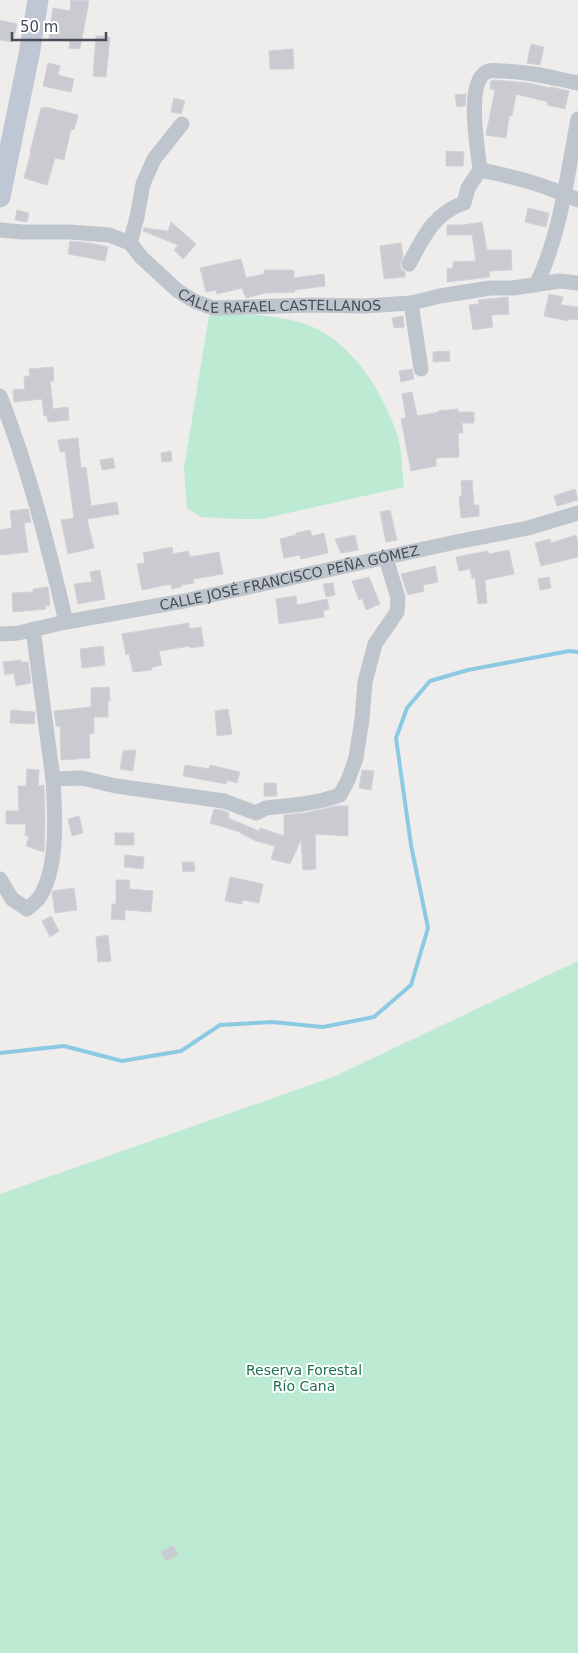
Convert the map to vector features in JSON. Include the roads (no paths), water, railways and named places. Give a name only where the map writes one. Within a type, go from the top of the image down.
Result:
[{"type":"main road","points":[[0,198],[38,0]]},
{"type":"street","points":[[409,264],[423,238],[436,220],[450,208],[464,203],[468,188],[480,170],[474,114],[475,93],[481,76],[490,71],[515,71],[578,82]]},
{"type":"street","points":[[536,285],[554,238],[578,119]]},
{"type":"street","points":[[0,230],[109,235],[130,243],[143,184],[154,159],[182,124]]},
{"type":"street","points":[[480,170],[511,176],[564,193],[578,200]]},
{"type":"street","name":"CALLE RAFAEL CASTELLANOS","points":[[130,243],[142,258],[178,291],[194,301],[213,308],[311,305],[364,306],[411,303],[465,291],[536,285],[559,281],[578,283]]},
{"type":"street","points":[[411,303],[421,369]]},
{"type":"street","points":[[0,396],[27,470],[49,549],[66,622]]},
{"type":"street","name":"CALLE JOSÉ FRANCISCO PEÑA GÓMEZ","points":[[0,634],[18,633],[66,622],[184,602],[528,528],[578,513]]},
{"type":"street","points":[[53,780],[82,778],[116,786],[224,801],[256,813],[266,808],[310,803],[340,795],[356,758],[365,682],[375,644],[398,612],[398,598],[386,558]]},
{"type":"street","points":[[0,879],[12,899],[27,909],[38,899],[48,879],[54,844],[53,780],[33,629]]},
{"type":"waterway","points":[[0,1053],[64,1046],[122,1061],[181,1051],[220,1025],[272,1022],[323,1027],[374,1017],[411,985],[428,928],[411,845],[396,738],[407,708],[430,681],[468,670],[569,651],[578,652]]},
{"type":"park label","name":"Reserva Forestal Río Cana","points":[[304,1378]]}]
